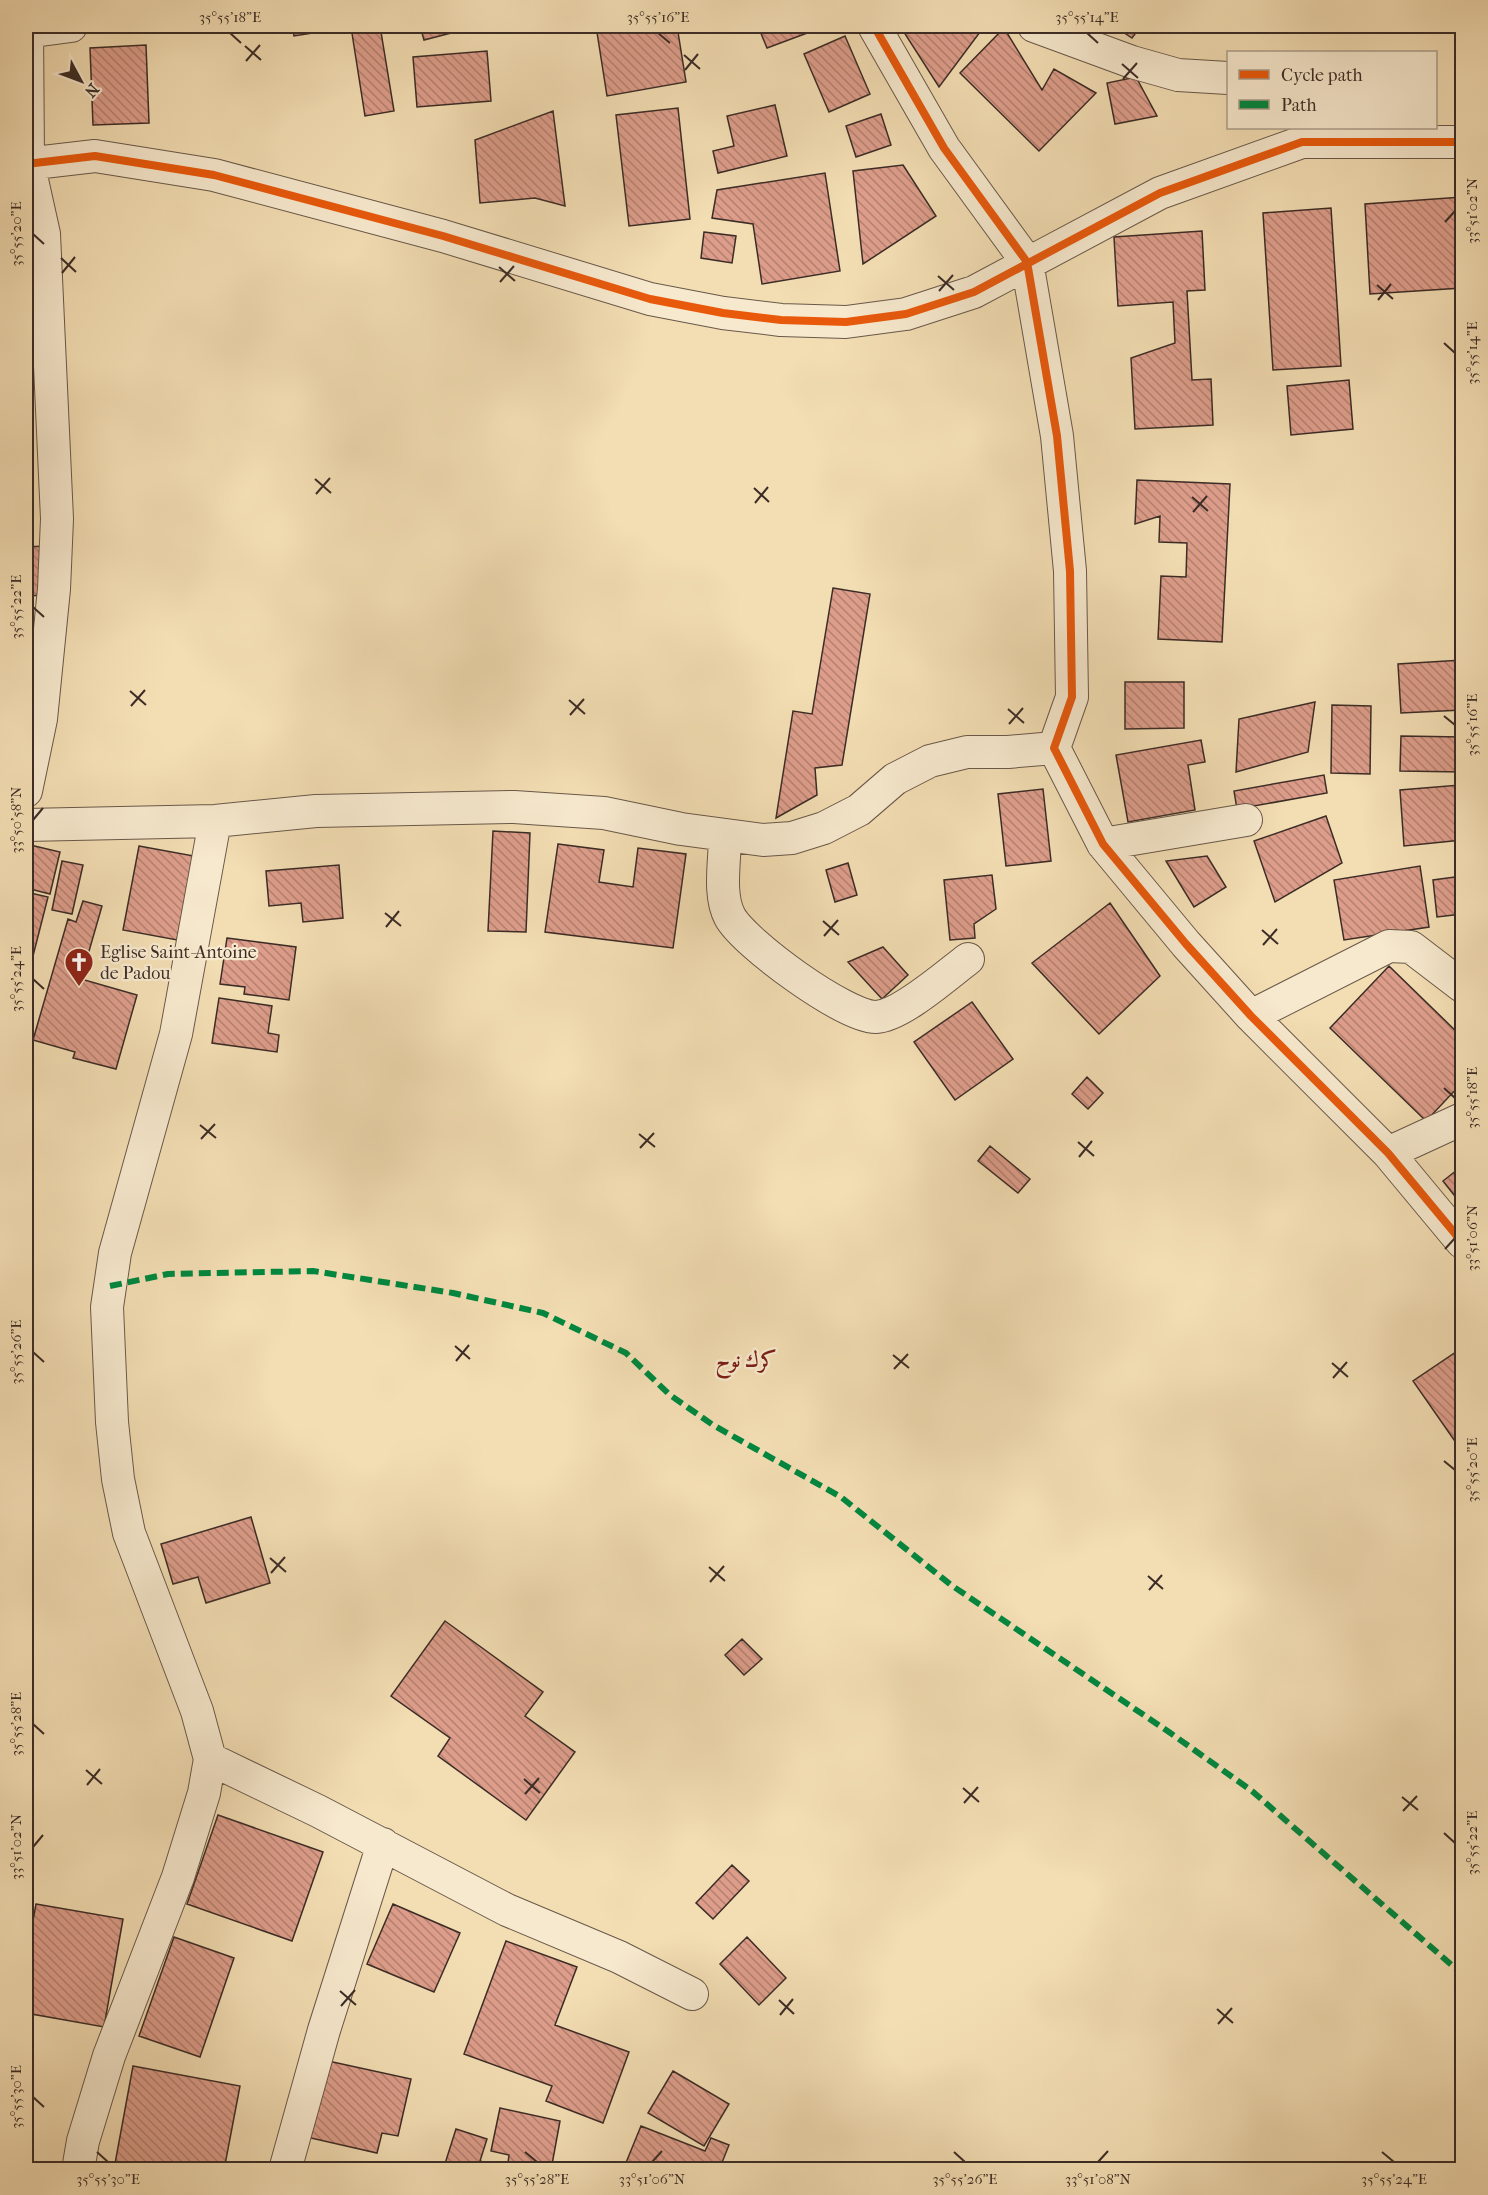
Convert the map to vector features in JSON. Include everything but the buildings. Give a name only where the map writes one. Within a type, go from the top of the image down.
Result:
[{"type":"street","points":[[26,791],[42,708],[57,519],[44,234],[26,163],[27,30],[70,26]]},
{"type":"street","points":[[874,26],[944,148],[1027,262],[1057,436],[1070,571],[1072,697],[1054,748],[1103,844],[1186,945],[1251,1016],[1388,1153],[1462,1242]]},
{"type":"street","points":[[1034,26],[1132,62],[1178,75],[1227,78]]},
{"type":"street","points":[[26,163],[95,156],[214,175],[454,239],[650,299],[723,313],[781,320],[846,322],[906,314],[974,292],[1160,193],[1300,135],[1462,142]]},
{"type":"street","points":[[26,825],[214,821],[316,811],[514,807],[604,813],[725,836],[763,840],[792,838],[824,828],[859,810],[894,779],[930,761],[967,752],[1008,752],[1054,748]]},
{"type":"street","points":[[1103,844],[1246,820]]},
{"type":"street","points":[[78,2169],[83,2141],[109,2056],[178,1876],[204,1793],[210,1760],[197,1711],[129,1533],[118,1479],[111,1422],[107,1307],[115,1253],[176,1034],[193,951],[214,821]]},
{"type":"street","points":[[725,836],[724,902],[730,917],[754,945],[830,999],[876,1017],[895,1010],[923,994],[968,959]]},
{"type":"street","points":[[1251,1016],[1389,946],[1411,948],[1462,986]]},
{"type":"street","points":[[1388,1153],[1462,1119]]},
{"type":"street","points":[[210,1760],[383,1844],[507,1910],[619,1957],[692,1994]]},
{"type":"street","points":[[285,2169],[324,2030],[383,1844]]},
{"type":"marked path","points":[[110,1286],[168,1274],[313,1271],[453,1293],[543,1313],[626,1353],[670,1395],[713,1425],[841,1497],[951,1585],[1169,1732],[1252,1791],[1462,1974]]},
{"type":"cycle path","points":[[874,26],[944,148],[1027,262],[1057,436],[1070,571],[1072,697],[1054,748],[1103,844],[1186,944],[1251,1016],[1388,1153],[1462,1242]]},
{"type":"cycle path","points":[[26,164],[95,156],[214,175],[443,236],[650,299],[723,313],[781,320],[846,322],[906,314],[974,292],[1160,193],[1302,142],[1462,142]]},
{"type":"place","name":"Eglise Saint-Antoine de Padou","points":[[79,988]]},
{"type":"district","name":"كرك نوح","points":[[746,1360]]}]
